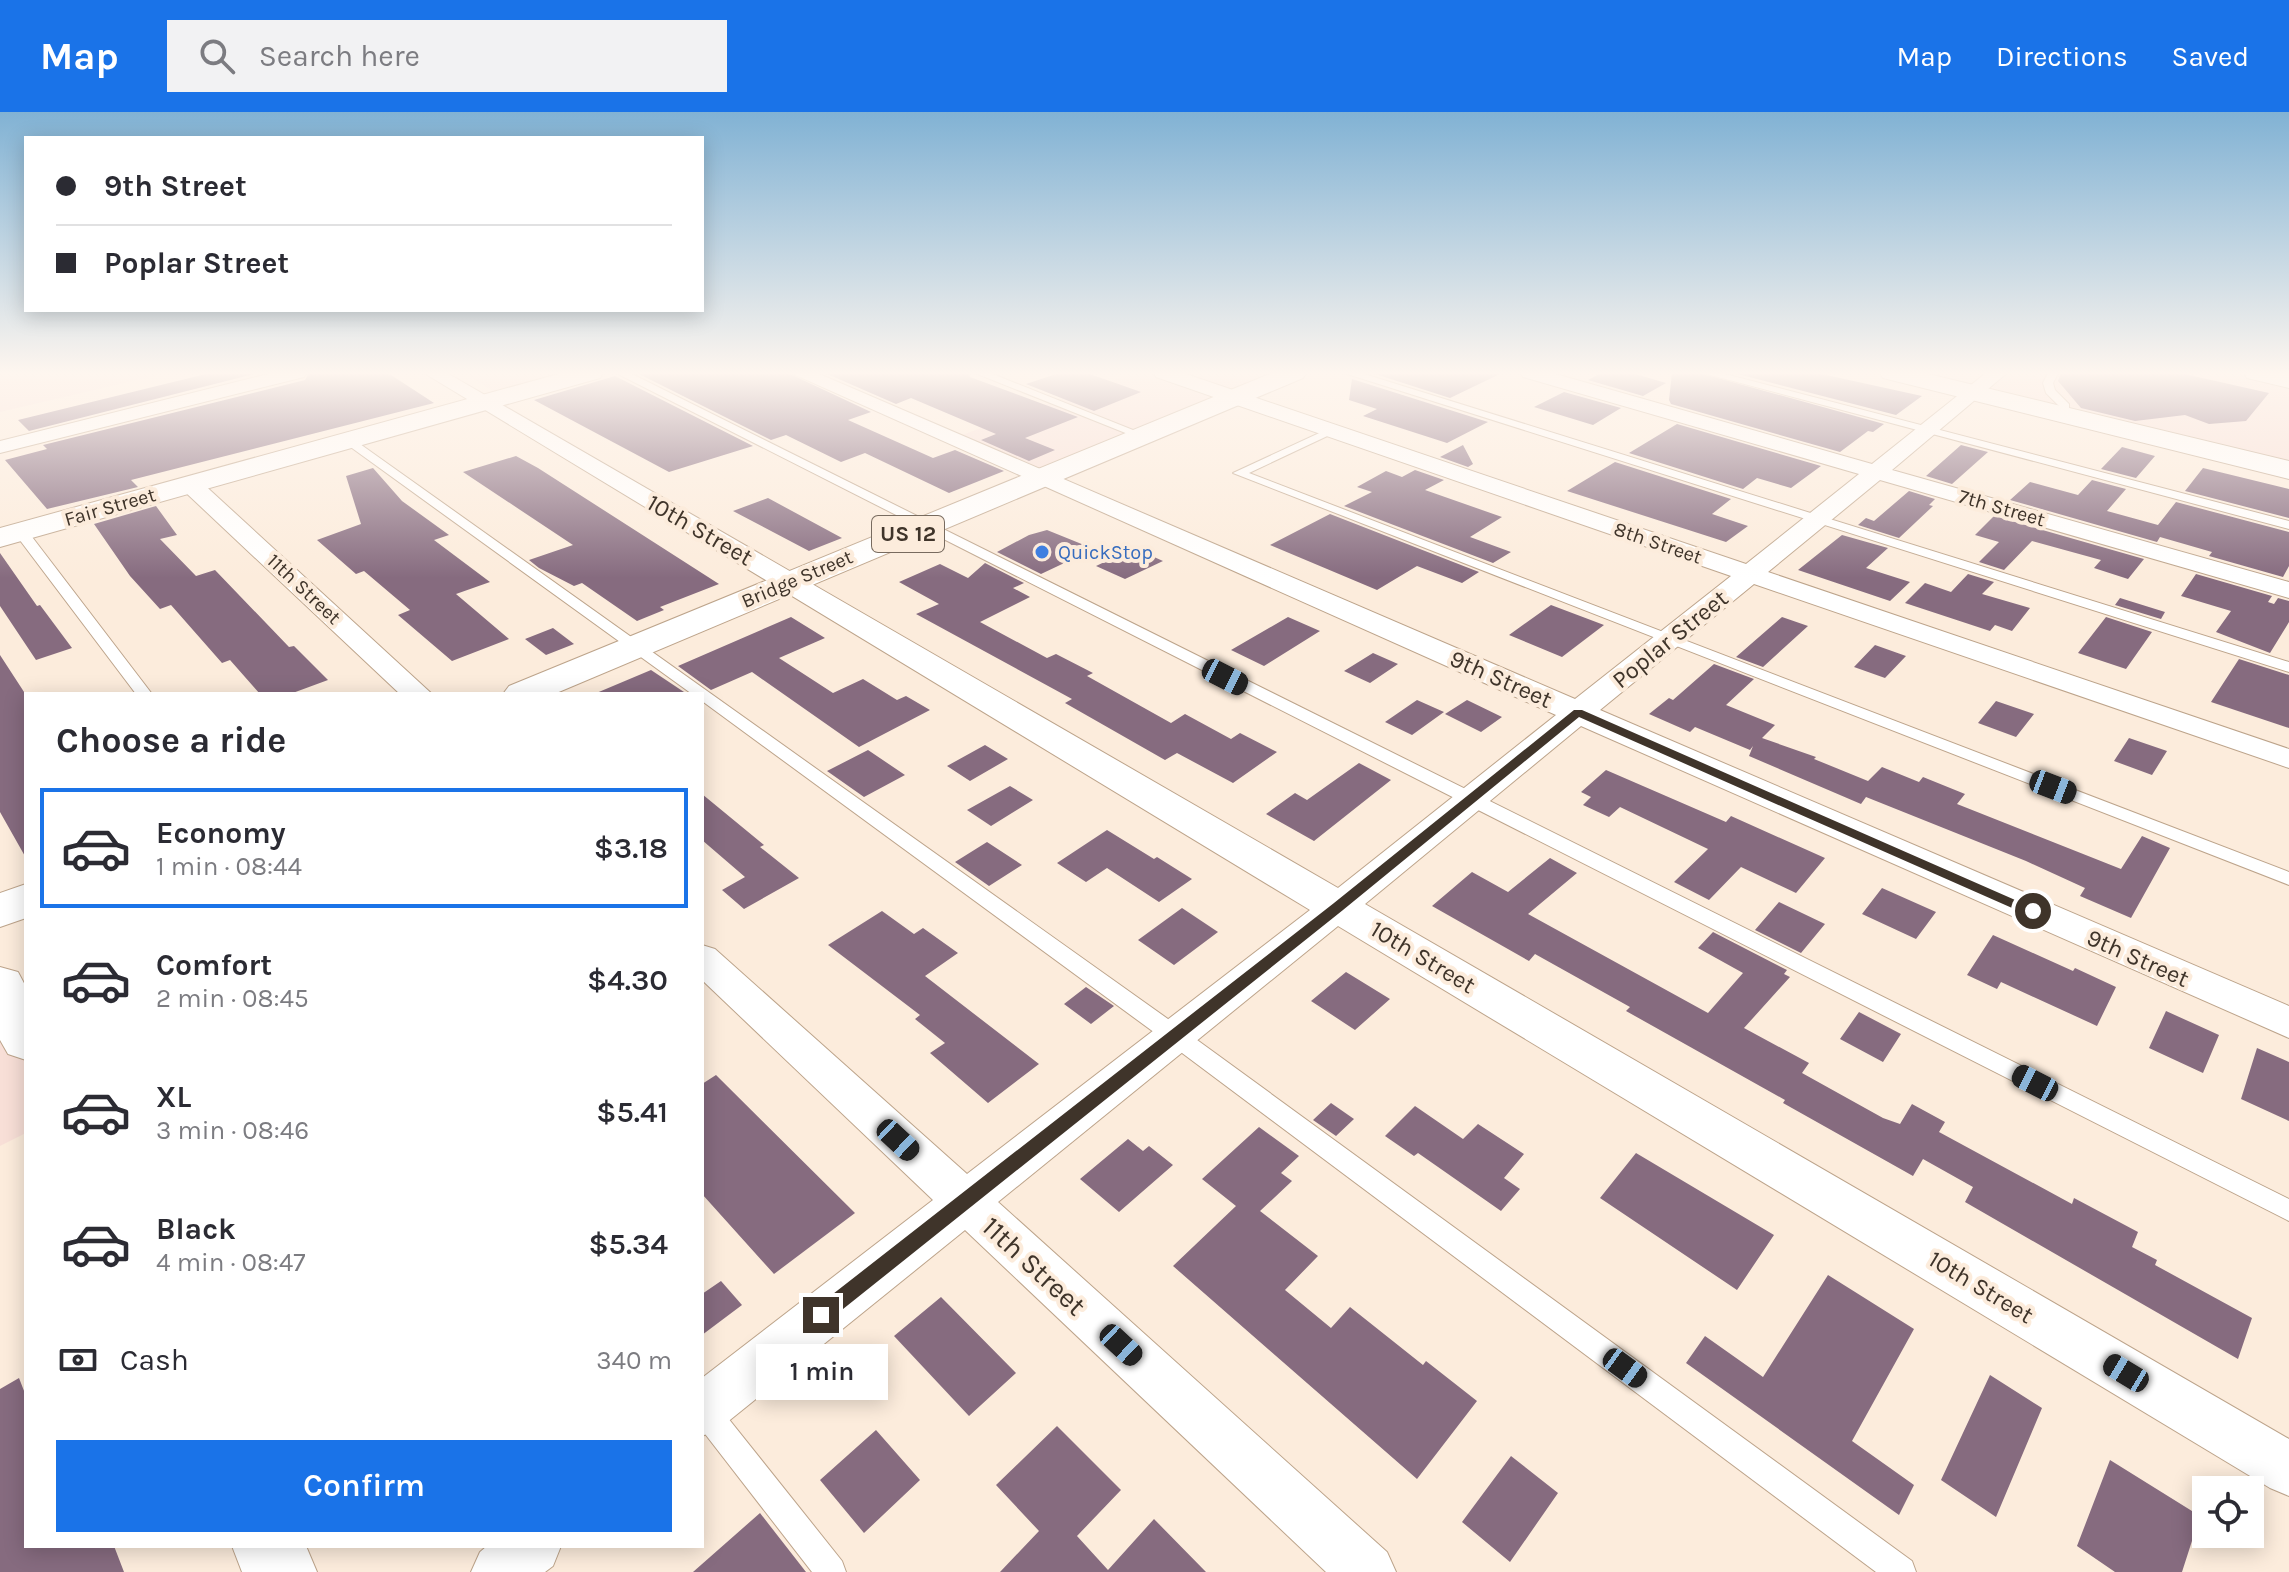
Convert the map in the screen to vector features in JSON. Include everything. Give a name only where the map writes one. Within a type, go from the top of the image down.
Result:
[{"type":"main road","name":"Fair Street","points":[[11,535],[349,441]]},
{"type":"main road","name":"Bridge Street","points":[[527,692],[1130,441]]},
{"type":"main road","points":[[2188,441],[2289,470]]},
{"type":"main road","points":[[0,911],[24,901]]},
{"type":"main road","points":[[0,985],[24,1036]]},
{"type":"main road","points":[[269,1548],[280,1572]]},
{"type":"street","points":[[0,447],[24,441]]},
{"type":"street","name":"10th Street","points":[[549,441],[2289,1469]]},
{"type":"street","name":"9th Street","points":[[956,441],[2289,1023]]},
{"type":"street","name":"8th Street","points":[[1361,441],[2289,759]]},
{"type":"street","name":"7th Street","points":[[1767,441],[2289,590]]},
{"type":"street","name":"Poplar Street","points":[[704,1407],[1338,907],[1914,441]]},
{"type":"street","name":"11th Street","points":[[191,485],[415,692]]},
{"type":"street","name":"11th Street","points":[[704,960],[1367,1572]]},
{"type":"street","points":[[500,1572],[530,1548]]},
{"type":"lane","points":[[349,441],[699,692]]},
{"type":"lane","points":[[756,441],[2289,1211]]},
{"type":"lane","points":[[1310,441],[1239,473],[2289,879]]},
{"type":"lane","points":[[1566,441],[2288,664]]},
{"type":"lane","points":[[1966,441],[2289,525]]},
{"type":"lane","points":[[11,535],[142,692]]},
{"type":"lane","points":[[704,695],[1174,1035],[1901,1572]]},
{"type":"lane","points":[[704,1412],[831,1572]]},
{"type":"shaded area","points":[[956,441],[1130,441],[1041,478]]},
{"type":"shaded area","points":[[2171,441],[2289,441],[2289,470]]},
{"type":"shaded area","points":[[0,985],[24,1036],[24,1134],[0,1146]]},
{"type":"building","points":[[59,441],[284,441],[131,480],[138,487],[47,509],[5,460],[47,449],[43,445]]},
{"type":"building","points":[[611,441],[743,441],[753,446],[669,472]]},
{"type":"building","points":[[798,441],[895,441],[933,458],[955,450],[1004,471],[949,493],[865,453],[841,462]]},
{"type":"building","points":[[984,441],[1033,441],[1055,450],[1029,461]]},
{"type":"building","points":[[1649,441],[1736,441],[1821,466],[1791,488],[1757,478],[1743,489],[1629,453]]},
{"type":"building","points":[[1802,441],[1854,441],[1840,452]]},
{"type":"building","points":[[1463,445],[1473,464],[1468,467],[1440,457]]},
{"type":"building","points":[[1961,445],[1988,452],[1952,484],[1926,476]]},
{"type":"building","points":[[2122,447],[2155,456],[2136,478],[2101,469]]},
{"type":"building","points":[[516,456],[719,584],[660,607],[664,610],[637,621],[582,583],[574,586],[539,568],[529,560],[573,545],[463,472]]},
{"type":"building","points":[[1615,462],[1731,499],[1712,514],[1748,526],[1726,542],[1567,491]]},
{"type":"building","points":[[373,468],[402,501],[449,535],[434,540],[490,582],[456,594],[509,639],[452,661],[398,615],[410,610],[364,571],[356,574],[317,540],[361,524],[346,476]]},
{"type":"building","points":[[2203,468],[2289,489],[2289,518],[2185,491]]},
{"type":"building","points":[[1415,470],[1444,480],[1425,490],[1502,517],[1470,537],[1511,552],[1493,563],[1344,506],[1372,492],[1357,487],[1386,471],[1402,477]]},
{"type":"building","points":[[2092,480],[2126,489],[2107,511],[2158,525],[2176,502],[2289,532],[2289,566],[2283,577],[2209,556],[2212,552],[2160,537],[2157,542],[2010,500],[2030,482],[2078,495]]},
{"type":"building","points":[[1909,491],[1935,499],[1929,505],[1933,506],[1899,538],[1858,525],[1866,518],[1874,521]]},
{"type":"building","points":[[768,498],[842,538],[809,551],[733,511]]},
{"type":"building","points":[[156,506],[177,535],[160,539],[196,576],[215,570],[289,647],[294,646],[328,680],[295,692],[258,692],[230,660],[222,663],[171,605],[160,609],[130,576],[94,524]]},
{"type":"building","points":[[1330,514],[1479,572],[1462,583],[1417,566],[1377,590],[1270,545]]},
{"type":"building","points":[[1994,516],[2144,559],[2128,579],[2094,568],[2101,560],[2032,541],[2004,570],[1979,562],[1999,542],[1975,535]]},
{"type":"building","name":"QuickStop","points":[[1047,530],[1094,549],[1041,574],[997,552],[1029,535]]},
{"type":"building","points":[[1842,535],[1888,548],[1866,568],[1910,582],[1890,601],[1798,570]]},
{"type":"building","points":[[1134,548],[1163,561],[1125,579],[1096,566]]},
{"type":"building","points":[[0,553],[37,606],[40,605],[72,648],[36,660],[0,606]]},
{"type":"building","points":[[985,563],[1024,583],[1013,588],[1030,597],[980,622],[1047,658],[1056,654],[1093,673],[1087,676],[1171,723],[1185,714],[1231,739],[1240,733],[1277,752],[1233,783],[1177,753],[1165,760],[1065,703],[1072,699],[916,614],[939,604],[899,582],[940,564],[968,578]]},
{"type":"building","points":[[1968,574],[1994,582],[1982,594],[2030,608],[2012,631],[1995,625],[1990,631],[1905,603],[1925,583],[1951,592]]},
{"type":"building","points":[[2196,574],[2272,596],[2268,602],[2274,604],[2278,598],[2289,601],[2289,622],[2270,653],[2216,632],[2231,611],[2181,596]]},
{"type":"building","points":[[2120,598],[2165,612],[2161,619],[2115,605]]},
{"type":"building","points":[[1551,605],[1604,625],[1562,657],[1509,635]]},
{"type":"building","points":[[791,617],[825,638],[779,658],[833,693],[863,679],[897,700],[906,696],[930,710],[859,747],[752,672],[711,690],[678,666]]},
{"type":"building","points":[[1288,617],[1320,631],[1264,666],[1231,650]]},
{"type":"building","points":[[1782,617],[1808,626],[1763,667],[1736,657]]},
{"type":"building","points":[[2106,617],[2152,632],[2126,669],[2078,653]]},
{"type":"building","points":[[553,628],[574,644],[546,655],[525,639]]},
{"type":"building","points":[[1875,645],[1906,656],[1885,678],[1854,667]]},
{"type":"building","points":[[1373,653],[1398,664],[1370,683],[1344,671]]},
{"type":"building","points":[[0,655],[24,692],[24,854],[0,812]]},
{"type":"building","points":[[2239,659],[2289,675],[2289,728],[2211,702]]},
{"type":"building","points":[[1714,664],[1754,679],[1726,705],[1775,725],[1762,738],[1816,757],[1814,759],[1868,781],[1882,767],[1919,782],[1923,777],[1965,794],[1957,804],[2121,869],[2142,836],[2170,848],[2131,918],[2080,896],[2085,888],[2026,861],[1866,797],[1861,804],[1749,756],[1753,746],[1750,750],[1695,727],[1690,732],[1649,714],[1669,698],[1673,700]]},
{"type":"building","points":[[651,670],[684,692],[599,692]]},
{"type":"building","points":[[1417,700],[1444,712],[1412,735],[1385,722]]},
{"type":"building","points":[[1467,700],[1502,717],[1481,732],[1445,714]]},
{"type":"building","points":[[1996,701],[2034,714],[2016,737],[1978,723]]},
{"type":"building","points":[[2129,738],[2167,751],[2152,775],[2114,761]]},
{"type":"building","points":[[985,745],[1008,759],[970,781],[947,766]]},
{"type":"building","points":[[868,750],[905,775],[864,797],[827,771]]},
{"type":"building","points":[[1359,763],[1391,780],[1314,841],[1266,814],[1295,793],[1307,800]]},
{"type":"building","points":[[1606,770],[1726,822],[1731,816],[1825,858],[1796,893],[1741,867],[1709,900],[1674,882],[1708,849],[1620,807],[1609,817],[1583,805],[1591,797],[1581,792]]},
{"type":"building","points":[[1010,786],[1033,800],[991,826],[967,810]]},
{"type":"building","points":[[704,796],[799,878],[744,909],[722,890],[745,877],[704,842]]},
{"type":"building","points":[[1107,830],[1192,879],[1159,902],[1107,868],[1086,882],[1057,863]]},
{"type":"building","points":[[987,842],[1022,865],[989,886],[955,862]]},
{"type":"building","points":[[1550,858],[1577,873],[1528,914],[1708,1013],[1743,973],[1698,948],[1713,932],[1787,970],[1784,974],[1790,977],[1744,1028],[1809,1063],[1802,1073],[1883,1118],[1900,1124],[1912,1104],[1945,1122],[1939,1132],[2072,1204],[2074,1198],[2138,1232],[2132,1247],[2157,1260],[2155,1265],[2252,1318],[2238,1359],[1965,1202],[1973,1187],[1923,1159],[1913,1176],[1626,1011],[1630,1007],[1535,954],[1529,961],[1432,906],[1472,872],[1508,892]]},
{"type":"building","points":[[1882,888],[1936,912],[1916,939],[1862,914]]},
{"type":"building","points":[[1779,902],[1825,924],[1801,953],[1755,930]]},
{"type":"building","points":[[1182,908],[1218,932],[1174,965],[1138,940]]},
{"type":"building","points":[[882,911],[914,934],[923,928],[958,953],[925,976],[1039,1064],[988,1103],[930,1053],[945,1043],[915,1019],[920,1015],[828,945]]},
{"type":"building","points":[[1993,935],[2116,987],[2097,1026],[2001,982],[1997,989],[1967,975]]},
{"type":"building","points":[[1346,972],[1390,999],[1355,1030],[1311,1001]]},
{"type":"building","points":[[1086,987],[1114,1006],[1091,1024],[1064,1004]]},
{"type":"building","points":[[2166,1011],[2219,1035],[2203,1073],[2149,1048]]},
{"type":"building","points":[[1859,1012],[1901,1034],[1883,1062],[1840,1039]]},
{"type":"building","points":[[2257,1048],[2289,1062],[2289,1121],[2241,1099]]},
{"type":"building","points":[[716,1075],[855,1213],[774,1274],[704,1196],[704,1083]]},
{"type":"building","points":[[1331,1103],[1354,1119],[1336,1136],[1313,1120]]},
{"type":"building","points":[[1415,1106],[1463,1139],[1478,1124],[1524,1154],[1504,1178],[1520,1189],[1501,1211],[1418,1153],[1414,1156],[1385,1136]]},
{"type":"building","points":[[1259,1127],[1299,1156],[1281,1173],[1292,1181],[1260,1211],[1318,1256],[1285,1290],[1331,1328],[1350,1307],[1423,1365],[1426,1361],[1477,1401],[1417,1479],[1173,1266],[1236,1206],[1202,1179]]},
{"type":"building","points":[[1128,1139],[1143,1151],[1149,1146],[1173,1165],[1119,1212],[1080,1179]]},
{"type":"building","points":[[1636,1153],[1774,1235],[1737,1290],[1600,1198]]},
{"type":"building","points":[[1828,1275],[1914,1329],[1852,1441],[1914,1485],[1899,1515],[1686,1363],[1705,1336],[1763,1377]]},
{"type":"building","points":[[721,1281],[742,1305],[704,1334],[704,1293]]},
{"type":"building","points":[[941,1297],[1016,1373],[969,1416],[894,1336]]},
{"type":"building","points":[[1990,1375],[2042,1408],[1996,1517],[1941,1480]]},
{"type":"building","points":[[19,1378],[24,1391],[24,1548],[115,1548],[124,1572],[0,1572],[0,1389]]},
{"type":"building","points":[[1057,1426],[1121,1490],[1077,1536],[1108,1570],[1154,1519],[1206,1572],[1000,1572],[1039,1531],[996,1485]]},
{"type":"building","points":[[876,1430],[920,1480],[864,1533],[820,1480]]},
{"type":"building","points":[[1511,1456],[1558,1493],[1510,1562],[1462,1522]]},
{"type":"building","points":[[2110,1460],[2192,1511],[2192,1541],[2182,1572],[2115,1572],[2077,1546]]},
{"type":"building","points":[[760,1513],[806,1572],[693,1572]]},
{"type":"place","name":"QuickStop","points":[[1042,552]]},
{"type":"route","points":[[821,1315],[1338,907],[1578,712],[2033,911]]}]
